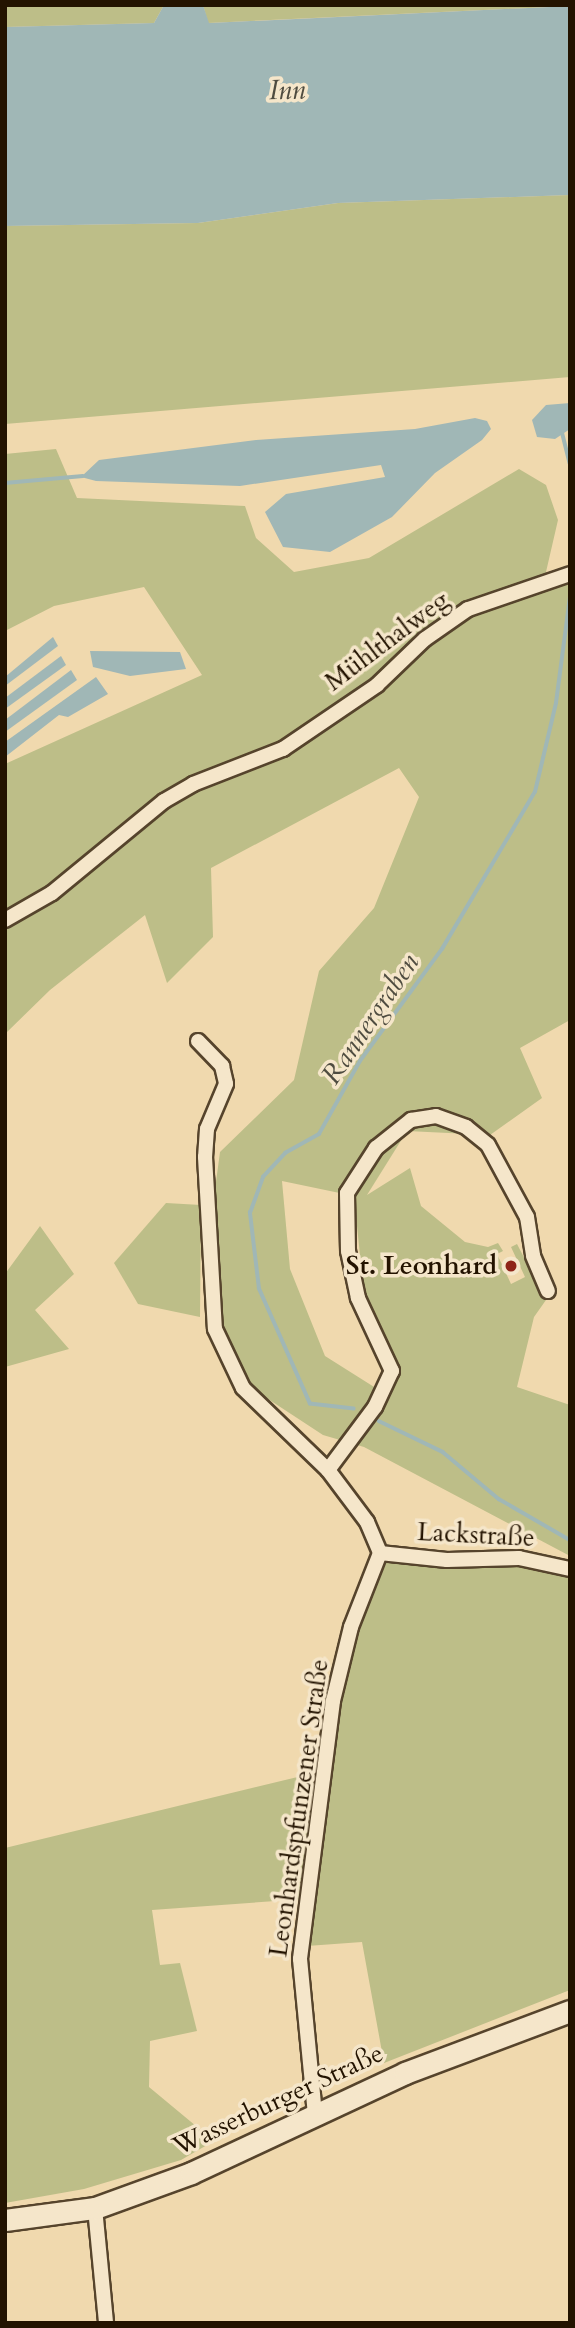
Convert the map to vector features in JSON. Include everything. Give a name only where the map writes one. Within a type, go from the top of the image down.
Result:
[{"type":"main road","name":"Wasserburger Straße","points":[[5,2220],[96,2208],[191,2173],[405,2073],[570,2011]]},
{"type":"street","name":"Mühlthalweg","points":[[5,920],[70,879],[164,801],[193,784],[284,749],[377,685],[425,639],[468,609],[570,574]]},
{"type":"street","points":[[198,1041],[222,1066],[226,1084],[206,1129],[205,1157],[215,1329],[243,1388],[328,1470],[367,1522],[380,1553]]},
{"type":"street","points":[[328,1470],[375,1406],[392,1371],[358,1298],[348,1251],[347,1193],[376,1148],[411,1119],[436,1116],[466,1127],[488,1145],[527,1217],[533,1256],[548,1291]]},
{"type":"street","name":"Lackstraße","points":[[380,1553],[447,1560],[519,1558],[570,1569]]},
{"type":"street","name":"Leonhardspfunzener Straße","points":[[315,2114],[300,1959],[332,1701],[351,1628],[380,1553]]},
{"type":"street","points":[[96,2208],[106,2323]]},
{"type":"green space","points":[[5,5],[164,5],[154,23],[5,27]]},
{"type":"green space","points":[[203,5],[570,5],[570,6],[208,23]]},
{"type":"green space","points":[[570,195],[570,377],[5,424],[5,226],[198,223],[338,203]]},
{"type":"green space","points":[[56,449],[77,498],[245,506],[256,538],[294,572],[369,558],[519,469],[546,485],[558,520],[543,585],[570,572],[570,1020],[520,1048],[542,1098],[490,1135],[407,1131],[367,1195],[410,1168],[421,1206],[465,1242],[488,1247],[498,1243],[503,1251],[497,1254],[511,1284],[525,1277],[511,1247],[517,1244],[546,1300],[534,1317],[517,1387],[570,1405],[570,1556],[364,1447],[323,1435],[250,1387],[221,1330],[213,1204],[220,1152],[294,1080],[319,971],[374,908],[419,797],[399,768],[211,868],[213,937],[167,983],[145,915],[50,990],[5,1034],[5,764],[202,675],[144,587],[54,606],[5,631],[5,454]],"holes":[[[282,1181],[354,1196],[364,1295],[400,1372],[390,1397],[325,1356],[290,1269]]]},
{"type":"green space","points":[[166,1203],[201,1205],[200,1317],[138,1304],[114,1263]]},
{"type":"green space","points":[[40,1226],[74,1274],[35,1310],[69,1349],[5,1367],[5,1274]]},
{"type":"green space","points":[[387,1561],[524,1567],[570,1575],[570,1990],[384,2063],[362,1942],[307,1946],[339,1704],[357,1629]]},
{"type":"green space","points":[[314,1773],[304,1899],[152,1910],[160,1965],[180,1963],[197,2031],[150,2041],[149,2087],[214,2141],[181,2160],[84,2189],[5,2203],[5,1848]]},
{"type":"water","name":"Inn","points":[[164,5],[203,5],[209,23],[570,6],[570,195],[338,203],[198,223],[5,226],[5,27],[154,23]]},
{"type":"water","points":[[570,403],[570,429],[555,439],[537,437],[532,420],[546,405]]},
{"type":"water","points":[[475,418],[487,421],[491,429],[482,440],[435,473],[392,517],[330,552],[283,547],[265,512],[286,494],[385,477],[381,465],[240,486],[96,481],[81,477],[99,460],[256,440],[415,429]]},
{"type":"water","points":[[53,637],[58,646],[5,686],[5,677]]},
{"type":"water","points":[[90,651],[180,652],[186,669],[130,676],[93,667]]},
{"type":"water","points":[[61,656],[66,665],[5,709],[5,698]]},
{"type":"water","points":[[71,670],[77,680],[5,732],[5,720]]},
{"type":"water","points":[[96,677],[108,694],[68,717],[59,715],[5,757],[5,742]]},
{"type":"waterway","name":"Rannergraben","points":[[562,431],[570,463]]},
{"type":"waterway","points":[[5,483],[83,476]]},
{"type":"waterway","name":"Rannergraben","points":[[354,1409],[310,1404],[259,1289],[250,1213],[263,1177],[285,1153],[319,1134],[360,1061],[442,949],[535,792],[556,703],[570,597]]},
{"type":"waterway","name":"Rannergraben","points":[[379,1421],[443,1452],[499,1499],[570,1540]]},
{"type":"place","name":"St. Leonhard","points":[[511,1266]]}]
